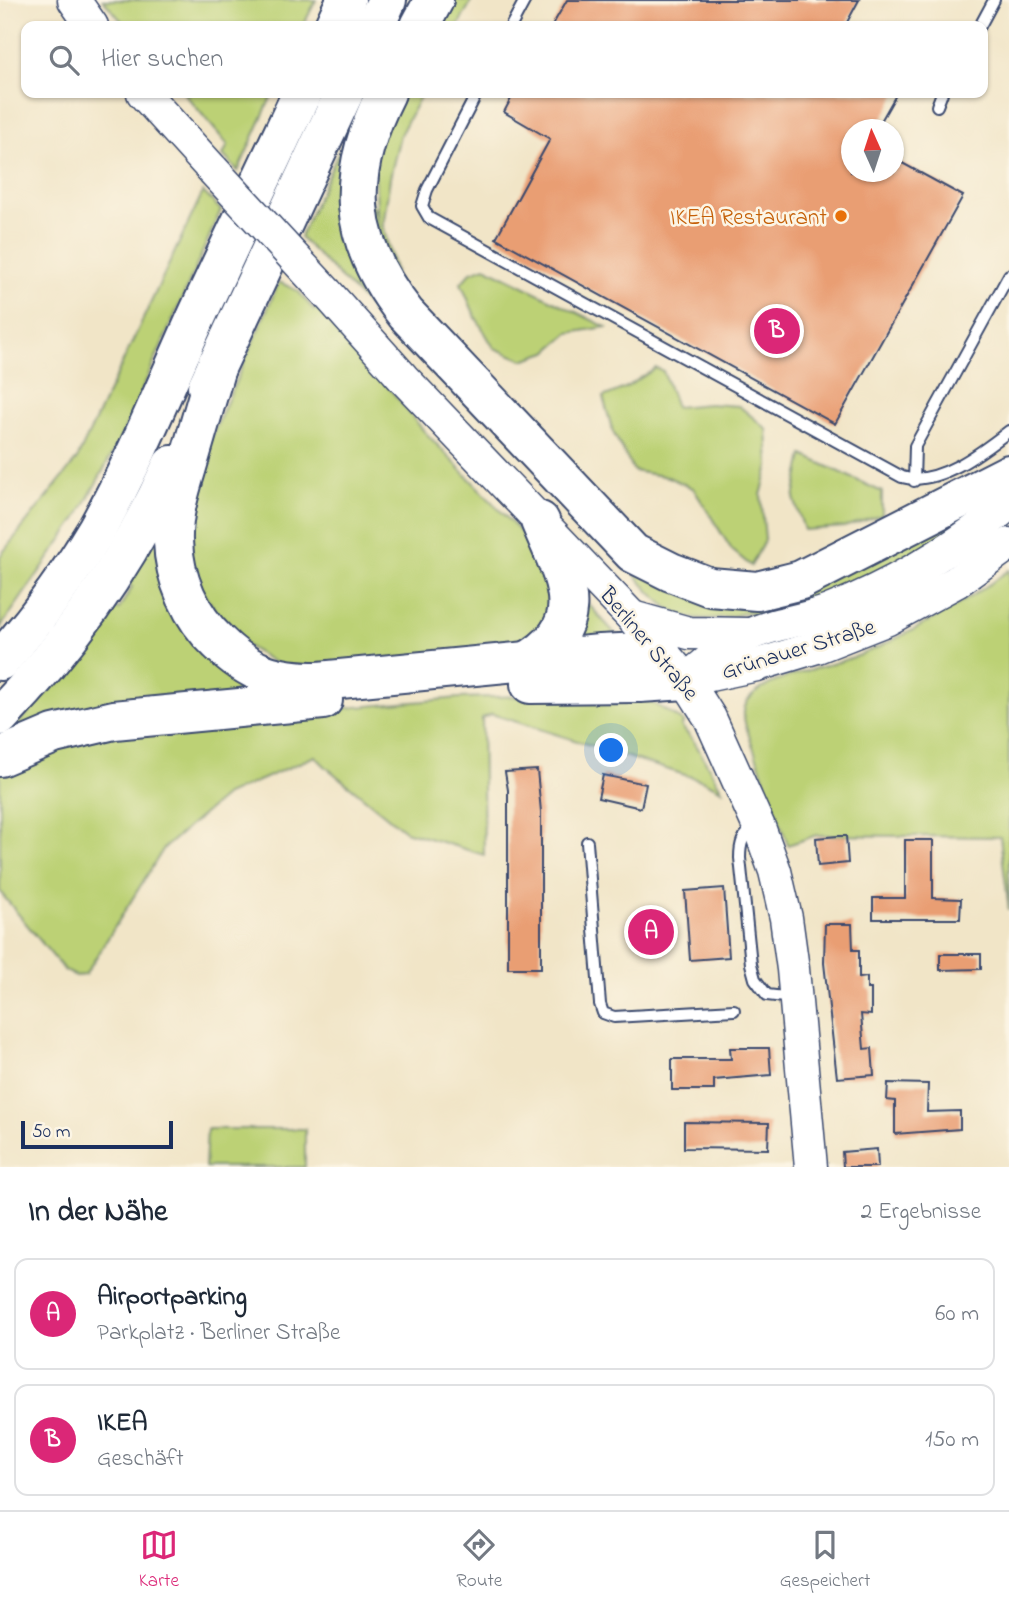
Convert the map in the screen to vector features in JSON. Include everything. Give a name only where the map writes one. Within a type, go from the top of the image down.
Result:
[{"type":"highway","points":[[336,21],[346,0]]},
{"type":"highway","points":[[377,21],[387,0]]},
{"type":"highway","points":[[423,21],[434,0]]},
{"type":"highway","points":[[0,661],[29,628],[61,584],[96,530],[126,475],[300,98]]},
{"type":"highway","points":[[0,716],[57,651],[90,608],[159,494],[342,98]]},
{"type":"highway","points":[[384,98],[370,127],[359,163],[357,189],[358,214],[376,270],[406,314],[633,553],[710,587],[757,591],[801,580],[1009,474]]},
{"type":"highway","points":[[217,364],[181,488],[173,541],[186,596],[208,634],[247,666],[268,676],[288,681],[357,679],[600,654],[661,651]]},
{"type":"highway","points":[[523,663],[540,654],[551,642],[563,626],[568,605],[566,584],[540,521]]},
{"type":"highway","points":[[0,757],[54,734],[114,720],[464,686],[686,680]]},
{"type":"main road","points":[[74,0],[89,21]]},
{"type":"main road","name":"Berliner Straße","points":[[148,98],[403,378],[632,617],[686,680],[718,734],[760,827],[775,871],[786,918],[796,998],[811,1167]]},
{"type":"main road","name":"Grünauer Straße","points":[[686,680],[720,651],[750,634],[828,611],[893,582],[981,528],[1009,505]]},
{"type":"main road","name":"Grünauer Straße","points":[[686,680],[757,665],[817,647],[888,619],[956,582],[1009,544]]},
{"type":"main road","name":"Grünauer Straße","points":[[632,617],[689,634],[750,634]]},
{"type":"lane","points":[[514,21],[525,0]]},
{"type":"lane","points":[[983,21],[995,0]]},
{"type":"lane","points":[[474,98],[427,191],[422,206],[429,218],[902,477],[914,481],[941,475],[1009,431]]},
{"type":"lane","points":[[936,106],[940,98]]},
{"type":"lane","points":[[914,481],[915,446],[1009,275]]},
{"type":"lane","points":[[760,827],[747,832],[740,845],[751,964],[755,979],[767,995],[796,998]]},
{"type":"lane","points":[[587,842],[600,1004],[603,1013],[614,1017],[734,1010]]},
{"type":"green space","points":[[103,0],[316,0],[306,21],[122,21]]},
{"type":"green space","points":[[445,0],[472,0],[461,21],[434,21]]},
{"type":"green space","points":[[188,98],[271,98],[238,171],[223,155],[228,145]]},
{"type":"green space","points":[[361,98],[371,98],[353,144],[419,351],[375,312],[300,237]]},
{"type":"green space","points":[[394,98],[419,98],[400,135],[383,226],[395,270],[380,256],[373,142]]},
{"type":"green space","points":[[203,192],[221,210],[121,438],[77,518],[0,628],[0,556],[77,459]]},
{"type":"green space","points":[[485,267],[606,327],[569,333],[547,352],[523,360],[494,348],[475,316],[461,283],[471,272]]},
{"type":"green space","points":[[279,282],[298,291],[314,310],[318,306],[357,348],[423,430],[533,545],[560,596],[535,648],[290,672],[215,627],[184,539],[201,461]]},
{"type":"green space","points":[[656,368],[663,371],[676,407],[709,404],[739,406],[767,429],[769,466],[761,495],[765,539],[751,566],[732,550],[693,488],[668,477],[634,471],[613,432],[603,397],[625,388]]},
{"type":"green space","points":[[803,455],[882,492],[882,515],[844,527],[804,530],[794,498]]},
{"type":"green space","points":[[1002,493],[910,559],[810,604],[753,619],[750,612],[709,619],[680,614],[655,597],[628,566],[726,600]]},
{"type":"green space","points":[[159,529],[269,687],[2,741],[51,688],[112,608],[119,609],[132,587],[127,583]]},
{"type":"green space","points":[[1009,570],[1009,910],[1000,837],[817,835],[788,845],[746,727],[744,711],[748,700],[772,683],[860,655],[899,637],[937,617]]},
{"type":"green space","points":[[580,595],[620,639],[563,644]]},
{"type":"green space","points":[[576,695],[639,699],[654,704],[684,722],[681,726],[695,743],[722,790],[704,781],[492,714],[482,718],[484,855],[405,831],[315,756],[226,795],[164,848],[85,975],[76,976],[65,971],[0,892],[0,767],[46,746],[220,719],[459,698]]},
{"type":"green space","points":[[207,1129],[305,1129],[305,1167],[205,1167]]},
{"type":"building","points":[[567,0],[859,0],[848,21],[555,21]]},
{"type":"building","points":[[511,98],[894,98],[882,119],[841,119],[841,182],[904,182],[904,164],[963,196],[835,424],[496,238],[550,139],[504,112]]},
{"type":"building","points":[[537,770],[541,812],[541,968],[508,968],[508,790],[505,772]]},
{"type":"building","points":[[603,775],[646,784],[641,808],[598,798]]},
{"type":"building","points":[[846,836],[848,863],[818,866],[816,838]]},
{"type":"building","points":[[905,840],[933,840],[933,898],[961,899],[960,919],[873,919],[873,898],[905,898]]},
{"type":"building","points":[[724,888],[729,957],[690,960],[685,891]]},
{"type":"building","points":[[825,924],[852,924],[853,950],[859,950],[859,978],[867,977],[867,989],[871,989],[871,1015],[861,1014],[864,1049],[872,1048],[874,1075],[837,1078],[824,963]]},
{"type":"building","points":[[940,954],[981,954],[981,969],[940,970]]},
{"type":"building","points":[[730,1048],[769,1048],[771,1075],[714,1080],[714,1090],[672,1090],[672,1059],[731,1059]]},
{"type":"building","points":[[888,1083],[928,1084],[927,1112],[960,1111],[960,1129],[895,1134],[895,1101],[887,1100]]},
{"type":"building","points":[[684,1122],[769,1123],[768,1149],[684,1148]]},
{"type":"building","points":[[877,1149],[878,1167],[843,1167],[842,1152]]},
{"type":"place","name":"IKEA Restaurant","points":[[841,216]]},
{"type":"place","name":"IKEA","points":[[777,331]]},
{"type":"place","name":"Airportparking","points":[[651,932]]}]
